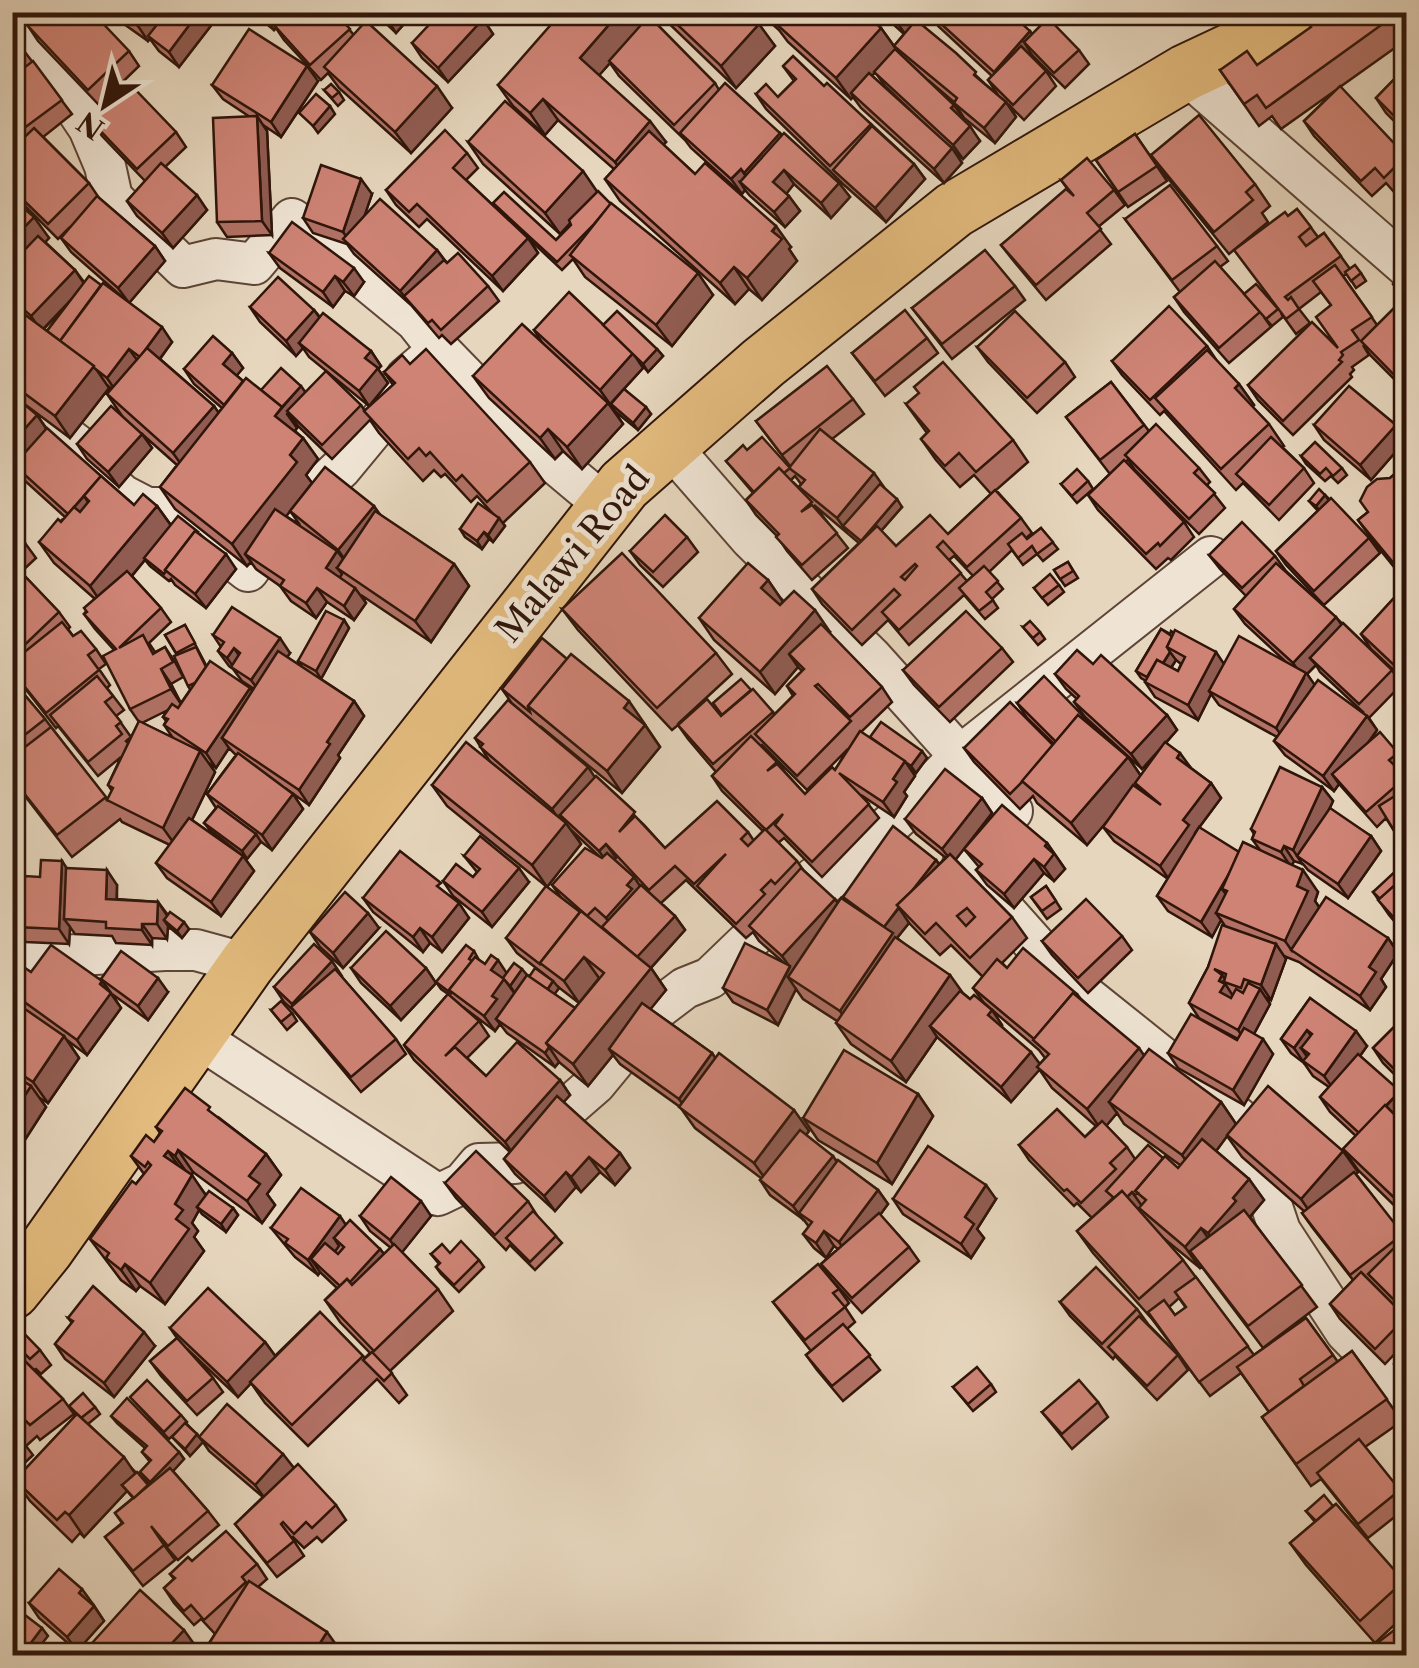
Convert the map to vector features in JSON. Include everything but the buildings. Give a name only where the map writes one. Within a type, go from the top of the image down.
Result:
[{"type":"main road","name":"Malawi Road","points":[[12,1291],[246,964],[624,485],[762,363],[954,210],[1185,74],[1315,12]]},
{"type":"street","points":[[12,13],[89,128],[106,166],[112,198],[183,267],[216,259],[254,264],[292,219],[416,320],[439,350],[526,439],[606,506]]},
{"type":"street","points":[[1185,74],[1406,266]]},
{"type":"street","points":[[12,396],[78,446],[83,459],[122,495],[147,508],[167,508],[248,571],[281,525],[341,468],[390,410],[406,378],[439,350]]},
{"type":"street","points":[[669,445],[751,539],[872,658],[1012,811],[963,864],[1053,966],[1238,1118],[1239,1145],[1233,1154],[1271,1204],[1280,1231],[1309,1280],[1346,1332],[1406,1393]]},
{"type":"street","points":[[196,1036],[438,1196],[462,1183],[479,1164],[515,1163],[556,1118],[595,1084],[656,1010],[685,988],[710,978],[814,878],[826,883],[916,802],[960,756],[1211,557]]},
{"type":"street","points":[[12,968],[43,957],[165,950],[196,950],[246,964]]}]
